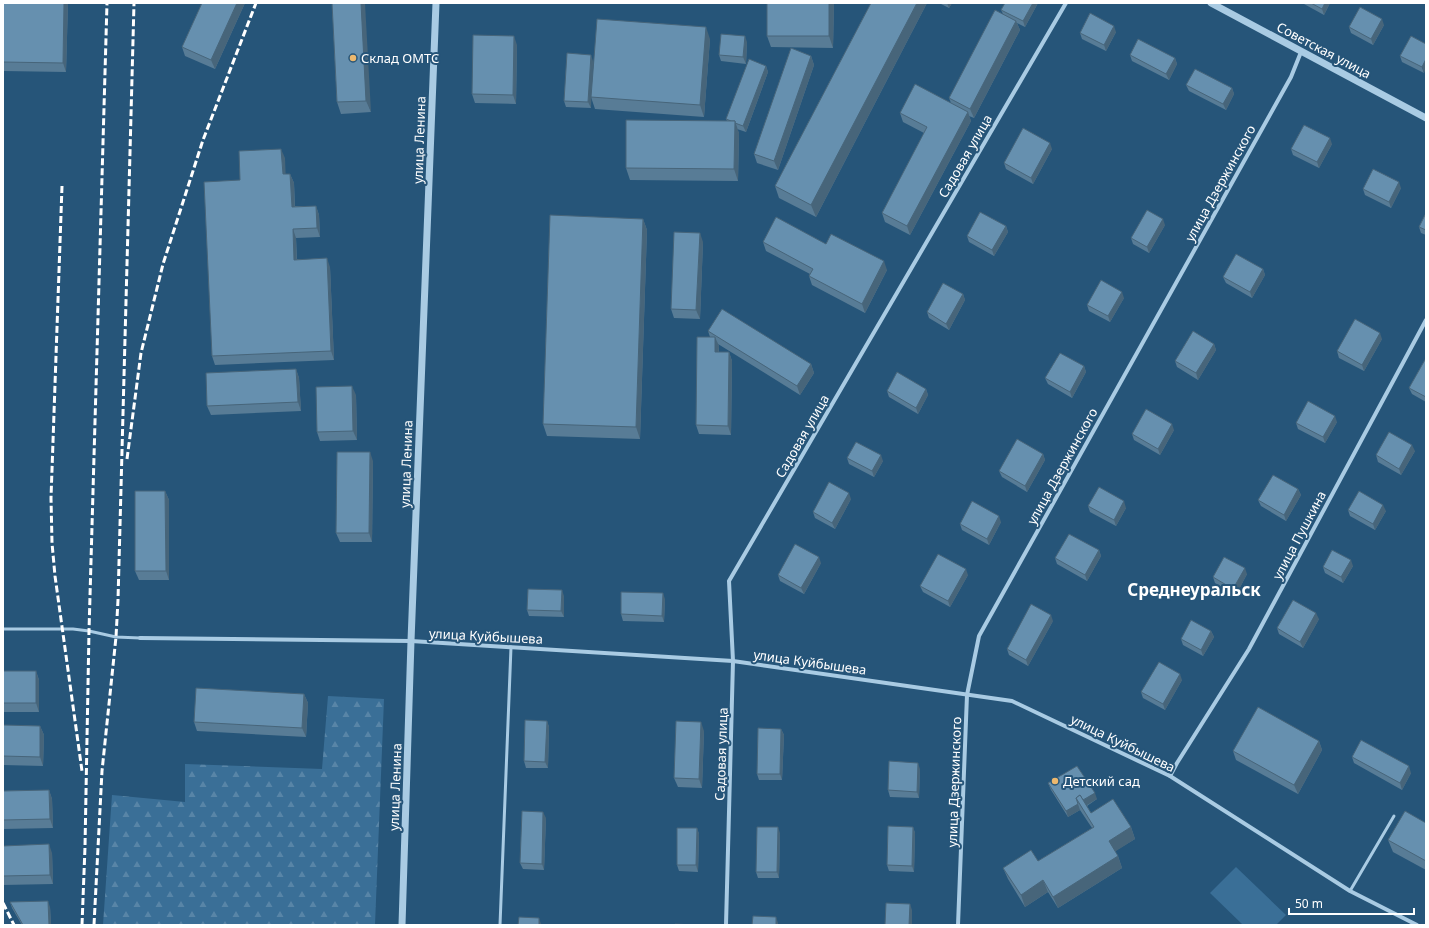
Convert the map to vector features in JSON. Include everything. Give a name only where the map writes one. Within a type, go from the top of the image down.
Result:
[{"type":"street","name":"улица Ленина","points":[[402,925],[411,642],[436,3]]},
{"type":"street","name":"Садовая улица","points":[[726,925],[733,661],[729,582],[1066,3]]},
{"type":"street","name":"Советская улица","points":[[1211,3],[1426,118]]},
{"type":"street","name":"улица Дзержинского","points":[[958,925],[967,695],[979,636],[1291,77],[1302,52]]},
{"type":"street","name":"улица Пушкина","points":[[1170,776],[1249,649],[1426,320]]},
{"type":"street","name":"улица Куйбышева","points":[[140,638],[411,642],[733,661],[1012,701],[1170,776],[1350,891],[1417,925]]},
{"type":"lane","points":[[3,629],[73,629],[116,637],[140,638]]},
{"type":"lane","points":[[500,925],[511,647]]},
{"type":"lane","points":[[1350,891],[1394,816]]},
{"type":"green space","points":[[328,696],[384,699],[375,925],[103,925],[112,795],[185,802],[185,764],[322,769]]},
{"type":"green space","points":[[1236,867],[1286,915],[1276,925],[1243,925],[1210,893]]},
{"type":"building","points":[[3,3],[64,3],[63,63],[3,62]]},
{"type":"building","points":[[202,3],[237,3],[211,60],[182,47]]},
{"type":"building","name":"Склад ОМТС","points":[[332,3],[361,3],[366,101],[337,102]]},
{"type":"building","points":[[767,3],[829,3],[829,36],[767,36]]},
{"type":"building","points":[[871,3],[917,3],[811,205],[775,186]]},
{"type":"building","points":[[1005,3],[1033,3],[1023,21],[1001,10]]},
{"type":"building","points":[[1311,3],[1325,3],[1322,9]]},
{"type":"building","points":[[1360,7],[1382,19],[1371,39],[1349,27]]},
{"type":"building","points":[[995,10],[1016,21],[970,109],[949,98]]},
{"type":"building","points":[[1090,13],[1114,26],[1104,45],[1080,33]]},
{"type":"building","points":[[597,19],[706,27],[700,105],[591,97]]},
{"type":"building","points":[[721,34],[745,36],[743,57],[719,55]]},
{"type":"building","points":[[473,35],[514,36],[513,95],[472,94]]},
{"type":"building","points":[[1411,36],[1426,44],[1426,59],[1422,67],[1400,56]]},
{"type":"building","points":[[1138,39],[1175,58],[1166,74],[1130,55]]},
{"type":"building","points":[[791,48],[811,56],[774,161],[754,154]]},
{"type":"building","points":[[567,53],[591,55],[588,102],[564,101]]},
{"type":"building","points":[[749,59],[766,66],[743,126],[735,123],[735,121],[726,119]]},
{"type":"building","points":[[1195,69],[1232,88],[1223,104],[1186,85]]},
{"type":"building","points":[[915,84],[968,112],[907,226],[882,213],[927,127],[900,113]]},
{"type":"building","points":[[626,120],[735,121],[734,169],[626,168]]},
{"type":"building","points":[[1304,125],[1330,138],[1317,162],[1291,149]]},
{"type":"building","points":[[1023,128],[1050,143],[1031,178],[1004,163]]},
{"type":"building","points":[[281,149],[283,174],[290,174],[292,207],[316,206],[317,228],[293,229],[294,260],[327,258],[331,351],[212,356],[204,182],[240,180],[239,151]]},
{"type":"building","points":[[1373,169],[1399,182],[1389,202],[1363,189]]},
{"type":"building","points":[[1147,210],[1163,219],[1147,247],[1131,238]]},
{"type":"building","points":[[980,212],[1006,226],[992,250],[967,236]]},
{"type":"building","points":[[1426,213],[1426,230],[1419,227]]},
{"type":"building","points":[[550,215],[643,219],[636,427],[543,424]]},
{"type":"building","points":[[776,217],[826,244],[831,234],[884,261],[862,304],[809,276],[813,269],[763,242]]},
{"type":"building","points":[[674,232],[700,233],[696,310],[671,309]]},
{"type":"building","points":[[1236,254],[1263,269],[1250,292],[1223,277]]},
{"type":"building","points":[[1101,280],[1122,292],[1108,316],[1087,305]]},
{"type":"building","points":[[943,283],[963,294],[946,324],[927,312]]},
{"type":"building","points":[[722,309],[811,364],[797,386],[708,331]]},
{"type":"building","points":[[1355,319],[1380,333],[1362,365],[1337,351]]},
{"type":"building","points":[[1193,331],[1214,344],[1196,373],[1175,361]]},
{"type":"building","points":[[697,337],[715,337],[715,352],[729,352],[728,426],[696,425]]},
{"type":"building","points":[[1060,353],[1084,366],[1070,392],[1045,378]]},
{"type":"building","points":[[1426,358],[1426,397],[1409,388]]},
{"type":"building","points":[[296,369],[298,402],[207,406],[206,373]]},
{"type":"building","points":[[897,372],[926,389],[916,408],[887,391]]},
{"type":"building","points":[[352,386],[353,431],[317,432],[316,387]]},
{"type":"building","points":[[1308,401],[1335,416],[1323,437],[1296,423]]},
{"type":"building","points":[[1146,409],[1172,424],[1158,449],[1132,434]]},
{"type":"building","points":[[1389,432],[1412,445],[1399,469],[1376,455]]},
{"type":"building","points":[[1017,439],[1043,454],[1025,486],[999,471]]},
{"type":"building","points":[[856,442],[881,455],[872,471],[847,458]]},
{"type":"building","points":[[337,452],[370,452],[369,533],[336,533]]},
{"type":"building","points":[[1273,475],[1298,489],[1284,515],[1258,500]]},
{"type":"building","points":[[829,482],[849,493],[832,523],[813,512]]},
{"type":"building","points":[[1099,487],[1124,501],[1114,520],[1088,506]]},
{"type":"building","points":[[135,491],[165,491],[166,571],[135,571]]},
{"type":"building","points":[[1359,491],[1383,505],[1373,524],[1348,510]]},
{"type":"building","points":[[972,501],[999,516],[987,539],[960,524]]},
{"type":"building","points":[[1069,534],[1099,550],[1085,575],[1055,558]]},
{"type":"building","points":[[795,544],[819,557],[801,588],[778,575]]},
{"type":"building","points":[[1332,550],[1351,560],[1341,577],[1323,567]]},
{"type":"building","points":[[938,554],[966,569],[948,601],[920,586]]},
{"type":"building","points":[[1224,557],[1245,568],[1233,589],[1213,577]]},
{"type":"building","points":[[528,589],[562,590],[561,611],[527,610]]},
{"type":"building","points":[[621,592],[663,593],[662,616],[621,614]]},
{"type":"building","points":[[1293,600],[1316,613],[1300,642],[1277,628]]},
{"type":"building","points":[[1031,604],[1051,615],[1026,660],[1007,649]]},
{"type":"building","points":[[1191,620],[1211,631],[1201,650],[1181,639]]},
{"type":"building","points":[[1159,662],[1180,674],[1163,704],[1141,692]]},
{"type":"building","points":[[3,671],[36,671],[36,703],[3,703]]},
{"type":"building","points":[[196,688],[304,694],[302,728],[194,722]]},
{"type":"building","points":[[1258,707],[1319,741],[1294,785],[1233,751]]},
{"type":"building","points":[[525,720],[547,721],[545,762],[524,761]]},
{"type":"building","points":[[676,721],[701,722],[699,779],[674,778]]},
{"type":"building","points":[[3,725],[40,726],[40,757],[3,756]]},
{"type":"building","points":[[758,728],[781,729],[780,774],[757,774]]},
{"type":"building","points":[[1361,740],[1409,766],[1400,783],[1352,757]]},
{"type":"building","points":[[889,761],[918,763],[917,792],[888,790]]},
{"type":"building","points":[[1077,766],[1095,793],[1083,800],[1080,795],[1076,798],[1078,804],[1066,811],[1048,783]]},
{"type":"building","points":[[49,790],[50,819],[3,820],[3,791]]},
{"type":"building","points":[[1080,795],[1091,813],[1113,799],[1131,827],[1109,841],[1118,856],[1053,897],[1043,880],[1021,895],[1003,868],[1031,850],[1038,861],[1094,827],[1076,798]]},
{"type":"building","points":[[522,811],[543,812],[542,864],[520,863]]},
{"type":"building","points":[[1405,811],[1426,823],[1426,861],[1388,840]]},
{"type":"building","points":[[888,826],[913,827],[912,866],[887,865]]},
{"type":"building","points":[[757,827],[778,827],[777,872],[756,872]]},
{"type":"building","points":[[677,828],[697,828],[696,865],[677,865]]},
{"type":"building","points":[[49,844],[50,875],[3,876],[3,846]]},
{"type":"building","points":[[48,901],[49,925],[23,925],[10,902]]},
{"type":"building","points":[[886,903],[910,904],[909,925],[885,925]]},
{"type":"building","points":[[753,916],[776,917],[776,925],[752,925]]},
{"type":"building","points":[[519,917],[539,918],[539,925],[518,925]]},
{"type":"railway","points":[[82,925],[107,3]]},
{"type":"railway","points":[[94,925],[102,771],[116,637],[118,600],[134,3]]},
{"type":"railway","points":[[127,459],[141,353],[163,264],[203,140],[256,3]]},
{"type":"railway","points":[[62,186],[51,498],[52,543],[55,576],[82,771]]},
{"type":"railway","points":[[3,903],[14,925]]},
{"type":"place","name":"Склад ОМТС","points":[[353,58]]},
{"type":"place","name":"Детский сад","points":[[1055,781]]},
{"type":"district","name":"Среднеуральск","points":[[1194,590]]}]
